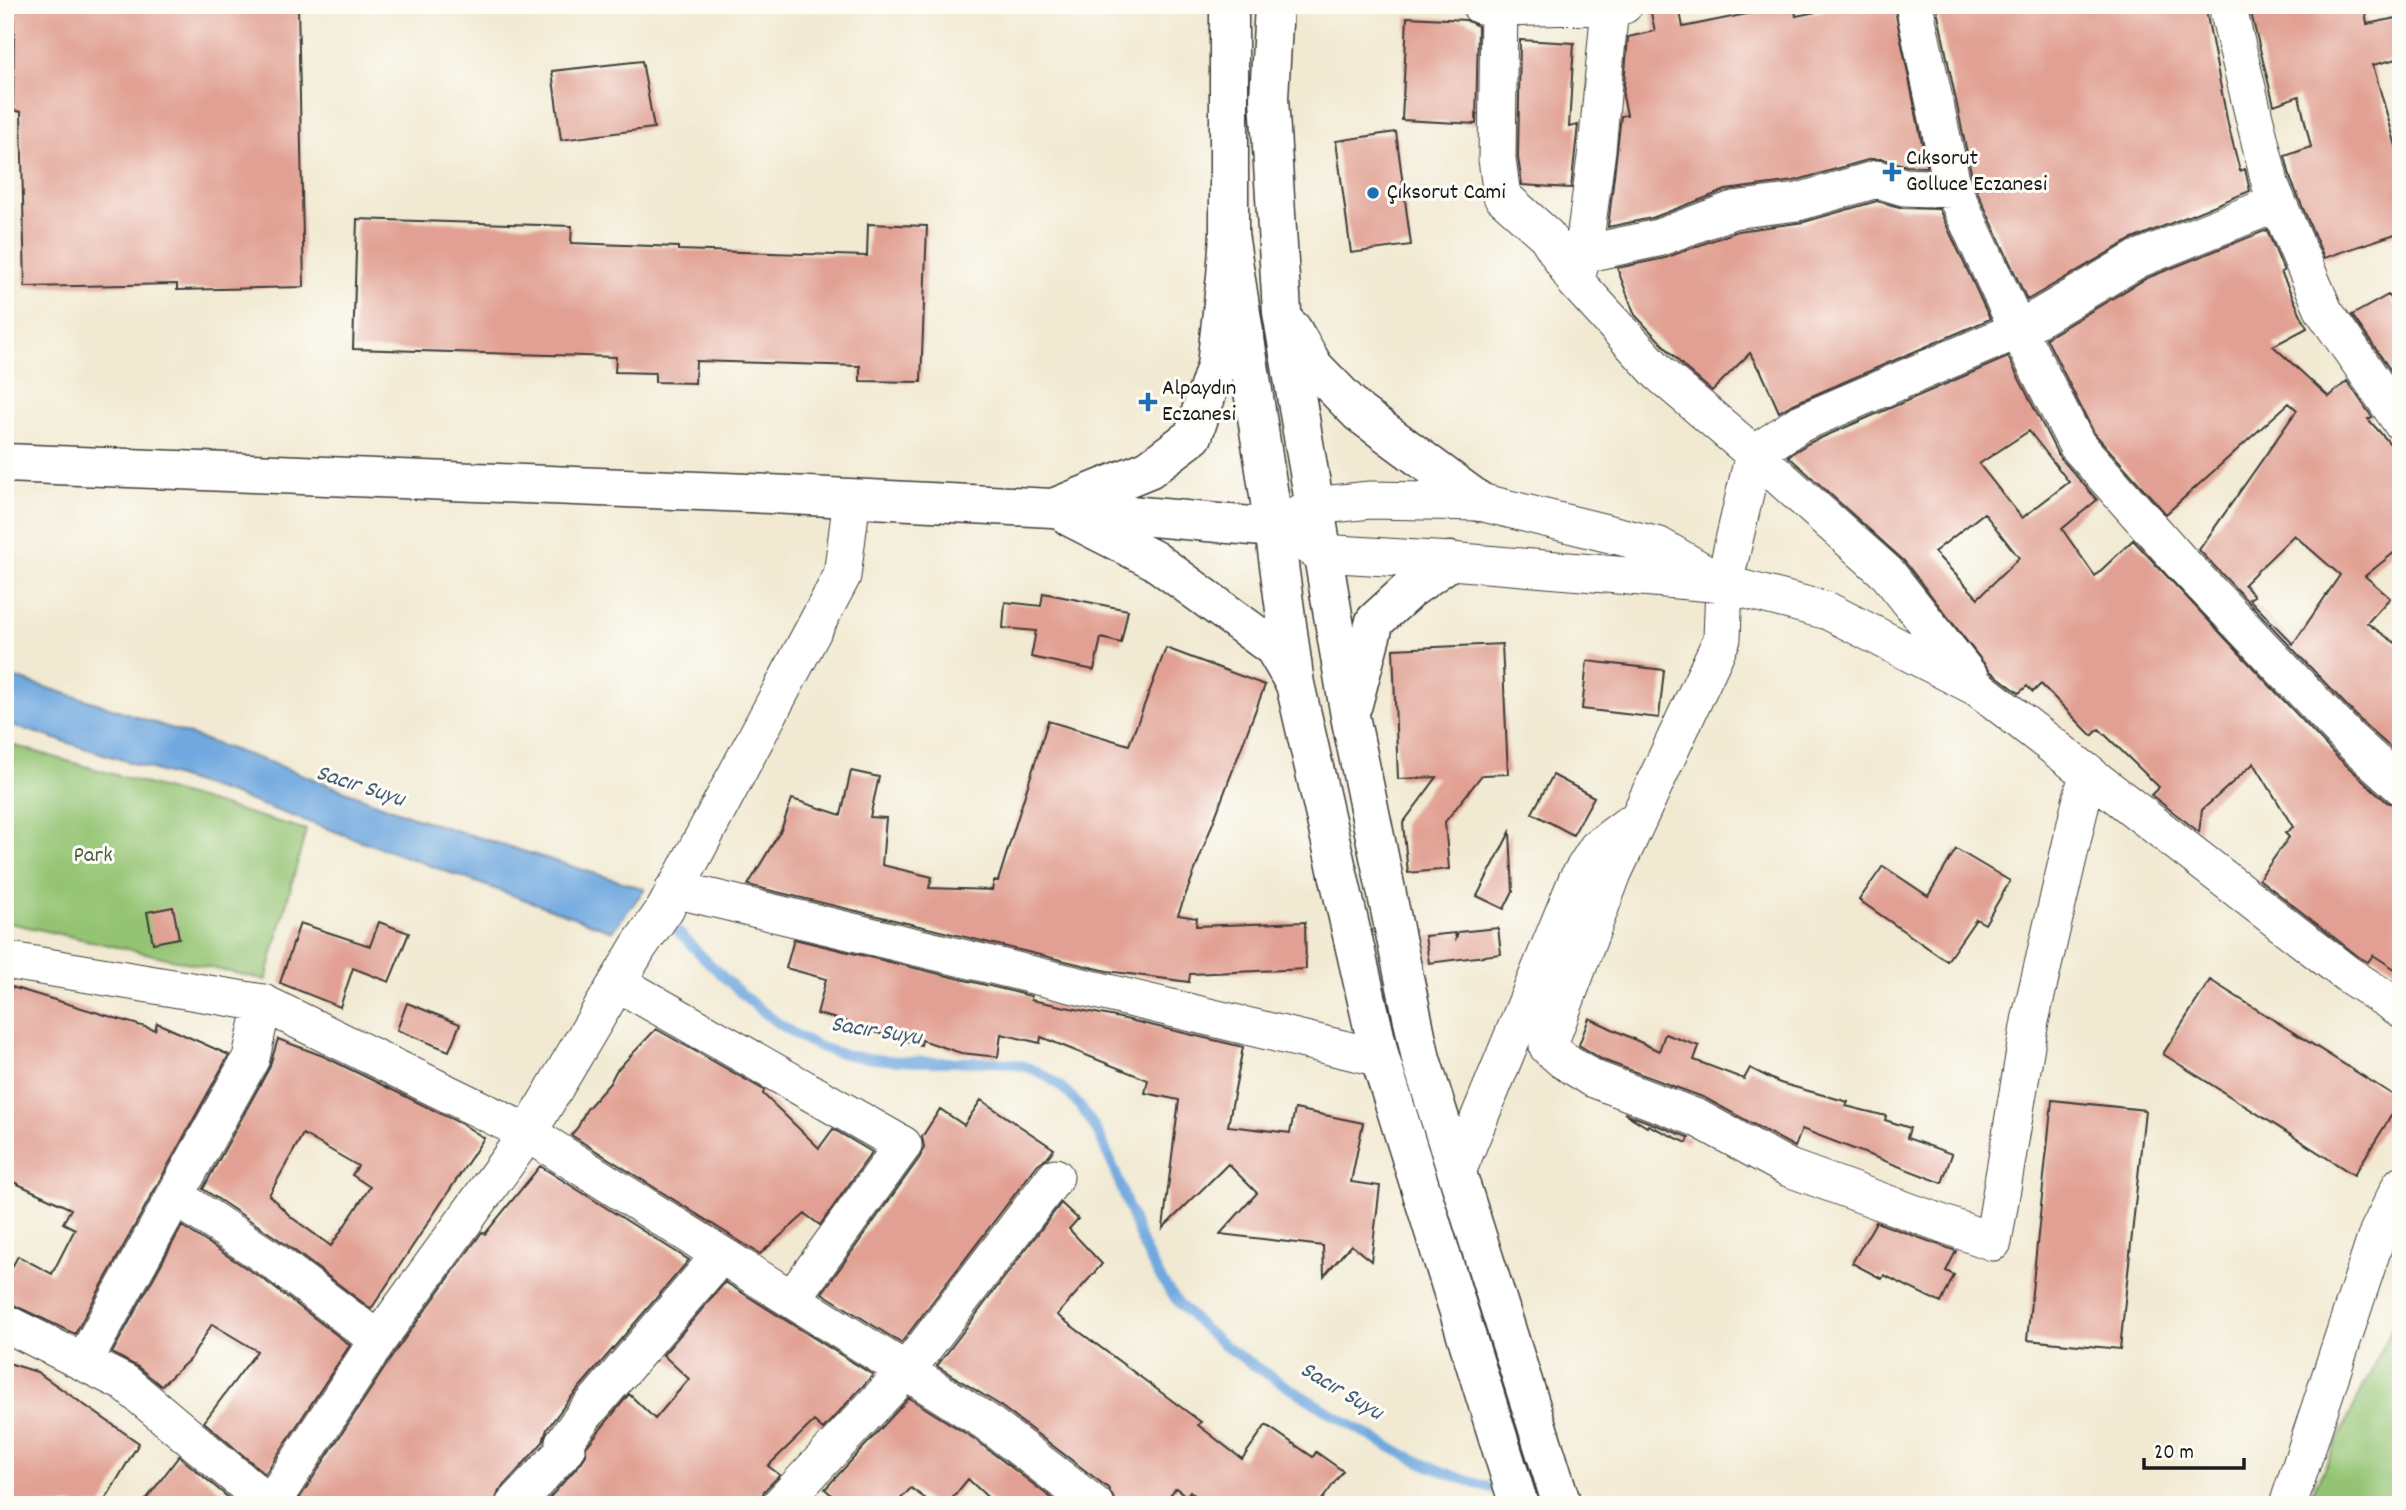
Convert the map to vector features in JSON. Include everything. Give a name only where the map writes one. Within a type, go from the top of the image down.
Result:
[{"type":"main road","points":[[1052,508],[1149,469],[1193,436],[1216,366],[1226,276],[1229,234],[1229,5]]},
{"type":"main road","points":[[1274,5],[1269,98],[1282,312],[1350,716],[1421,1059],[1562,1505]]},
{"type":"main road","points":[[1229,234],[1295,684],[1380,1058],[1520,1505]]},
{"type":"main road","points":[[1282,312],[1314,367],[1359,413],[1480,502]]},
{"type":"main road","points":[[5,463],[1052,508],[1274,528]]},
{"type":"main road","points":[[1052,508],[1154,560],[1274,648],[1295,684]]},
{"type":"main road","points":[[1350,716],[1376,621],[1409,590],[1450,561]]},
{"type":"street","points":[[1624,5],[1492,6],[1497,159],[1502,196],[1579,268],[1660,374],[1888,574],[1978,688]]},
{"type":"street","points":[[1914,5],[1953,189],[2018,330],[2077,444],[2181,562],[2349,739],[2401,786]]},
{"type":"street","points":[[2227,5],[2271,187],[2324,311],[2401,422]]},
{"type":"street","points":[[1579,268],[1597,150],[1610,6]]},
{"type":"street","points":[[1579,268],[1733,209],[1798,202],[1877,179],[1904,187],[1953,189]]},
{"type":"street","points":[[2088,772],[2030,1021],[1993,1242],[1789,1168],[1697,1118],[1594,1079],[1563,1060],[1548,1047],[1613,873],[1721,639],[1724,584],[1754,454],[1799,424],[2018,330],[2138,259],[2278,203]]},
{"type":"street","points":[[5,1322],[125,1383],[270,1505],[378,1340],[528,1133],[669,899],[842,576],[852,498]]},
{"type":"street","points":[[1274,528],[1314,506],[1370,500],[1480,502],[1659,546],[1724,584]]},
{"type":"street","points":[[1274,528],[1322,553],[1724,584],[1828,611],[1978,688],[2347,974],[2401,1009]]},
{"type":"street","points":[[1457,1172],[1577,880],[1597,848],[1639,816]]},
{"type":"street","points":[[669,899],[1380,1058]]},
{"type":"street","points":[[5,960],[263,1003],[528,1133],[985,1422],[1088,1503]]},
{"type":"street","points":[[618,984],[903,1145],[792,1299]]},
{"type":"street","points":[[84,1361],[251,1058],[263,1003]]},
{"type":"street","points":[[780,1505],[906,1371],[1055,1177]]},
{"type":"street","points":[[2288,1505],[2389,1239],[2401,1185]]},
{"type":"street","points":[[175,1196],[275,1262],[378,1340]]},
{"type":"street","points":[[514,1505],[566,1449],[564,1443],[585,1413],[720,1256]]},
{"type":"green space","name":"Park","points":[[5,743],[306,830],[266,980],[5,922]]},
{"type":"green space","points":[[2401,1310],[2401,1505],[2306,1505]]},
{"type":"water","points":[[5,675],[103,705],[277,765],[413,817],[645,889],[612,931],[231,794],[5,723]]},
{"type":"building","points":[[14,5],[298,5],[304,287],[177,290],[177,284],[25,287],[21,112],[13,110]]},
{"type":"building","points":[[1794,5],[1796,16],[1850,5],[1894,5],[1927,167],[1871,159],[1794,181],[1726,190],[1652,218],[1608,227],[1621,116],[1627,115],[1623,96],[1628,37],[1655,31],[1651,13],[1679,7],[1683,27]]},
{"type":"building","points":[[1936,5],[2205,5],[2228,124],[2240,171],[2245,169],[2250,191],[2130,240],[2027,300],[1973,182]]},
{"type":"building","points":[[2249,5],[2364,5],[2367,24],[2401,17],[2401,58],[2373,65],[2401,164],[2401,232],[2324,258],[2291,180],[2285,156],[2311,147],[2299,96],[2274,105]]},
{"type":"building","points":[[1407,17],[1466,20],[1478,26],[1476,124],[1402,120]]},
{"type":"building","points":[[1520,40],[1574,43],[1569,127],[1578,125],[1571,188],[1522,185],[1518,158]]},
{"type":"building","points":[[642,61],[654,128],[561,140],[552,71]]},
{"type":"building","name":"Çıksorut Cami","points":[[1396,132],[1411,245],[1351,253],[1336,141]]},
{"type":"building","points":[[1877,201],[1903,208],[1939,209],[1990,319],[1779,412],[1750,353],[1712,391],[1685,368],[1635,315],[1617,268],[1665,258],[1738,231],[1804,222]]},
{"type":"building","points":[[357,219],[572,226],[571,243],[678,247],[678,250],[867,256],[868,224],[927,226],[921,382],[860,381],[860,366],[696,361],[695,383],[655,382],[655,373],[615,372],[616,357],[353,349]]},
{"type":"building","points":[[2267,230],[2284,271],[2281,272],[2307,328],[2273,346],[2329,397],[2347,381],[2372,417],[2368,419],[2401,456],[2401,547],[2365,576],[2390,598],[2367,623],[2401,647],[2401,757],[2364,724],[2199,550],[2297,410],[2289,403],[2166,514],[2094,433],[2046,338],[2147,278]],"holes":[[[2294,535],[2340,575],[2293,644],[2249,599],[2254,596],[2244,584]]]},
{"type":"building","points":[[2388,295],[2401,317],[2401,385],[2352,315]]},
{"type":"building","points":[[2008,357],[2058,455],[2097,500],[2062,529],[2095,576],[2133,540],[2334,754],[2387,802],[2401,806],[2401,973],[2373,955],[2368,962],[2359,957],[2259,879],[2289,837],[2285,833],[2293,827],[2254,763],[2202,810],[2199,832],[2151,795],[2159,787],[2099,729],[2092,736],[2041,684],[2033,692],[2027,686],[2019,693],[1990,671],[1904,561],[1788,456],[1809,443]],"holes":[[[2029,431],[2069,482],[2022,518],[1979,464]],[[1984,513],[2019,558],[1978,598],[1934,552]]]},
{"type":"building","points":[[1043,593],[1128,610],[1121,643],[1101,638],[1094,670],[1031,657],[1036,631],[1003,628],[1005,602],[1041,606]]},
{"type":"building","points":[[1502,644],[1508,774],[1482,775],[1445,822],[1449,869],[1408,873],[1403,823],[1437,777],[1398,779],[1393,649]]},
{"type":"building","points":[[1166,648],[1265,685],[1178,915],[1197,918],[1196,926],[1305,922],[1306,969],[1190,974],[1189,982],[1107,971],[748,885],[781,830],[792,799],[841,815],[851,771],[879,777],[870,817],[886,818],[882,865],[932,877],[929,888],[992,890],[994,881],[998,881],[1048,721],[1129,745]]},
{"type":"building","points":[[1587,661],[1664,670],[1659,718],[1582,709]]},
{"type":"building","points":[[1553,775],[1594,797],[1573,835],[1532,813]]},
{"type":"building","points":[[1510,832],[1513,891],[1504,909],[1477,896]]},
{"type":"building","points":[[1956,849],[2010,881],[1985,924],[1976,919],[1947,961],[1859,900],[1883,866],[1928,896]]},
{"type":"building","points":[[173,907],[179,938],[153,943],[147,912]]},
{"type":"building","points":[[379,922],[409,933],[389,982],[353,968],[340,1007],[280,983],[300,923],[370,946]]},
{"type":"building","points":[[1498,928],[1501,954],[1429,963],[1425,936],[1455,933],[1456,938],[1458,932]]},
{"type":"building","points":[[794,939],[1031,996],[1031,1000],[1243,1047],[1228,1126],[1290,1133],[1295,1109],[1363,1123],[1351,1182],[1380,1186],[1371,1261],[1351,1245],[1324,1276],[1323,1246],[1220,1234],[1257,1193],[1228,1164],[1163,1228],[1179,1100],[1145,1093],[1148,1080],[1041,1037],[1040,1043],[1001,1034],[998,1057],[961,1053],[922,1040],[921,1045],[817,1014],[826,979],[786,968]]},
{"type":"building","points":[[2210,980],[2401,1100],[2354,1175],[2163,1054]]},
{"type":"building","points":[[5,985],[155,1030],[157,1023],[229,1055],[75,1334],[5,1301],[5,1280],[18,1256],[52,1274],[75,1229],[63,1223],[71,1209],[5,1178]]},
{"type":"building","points":[[407,1003],[460,1024],[449,1051],[397,1030]]},
{"type":"building","points":[[1589,1018],[1659,1051],[1665,1034],[1699,1046],[1694,1060],[1744,1079],[1750,1068],[1780,1083],[1848,1102],[1846,1106],[1886,1116],[1885,1120],[1910,1128],[1907,1138],[1952,1154],[1942,1183],[1802,1129],[1795,1147],[1705,1098],[1603,1060],[1579,1045]]},
{"type":"building","points":[[656,1029],[764,1090],[763,1094],[819,1148],[833,1129],[872,1152],[820,1225],[805,1214],[760,1254],[571,1135],[586,1110],[610,1083],[616,1071]]},
{"type":"building","points":[[278,1039],[323,1056],[464,1125],[484,1138],[371,1309],[287,1245],[203,1189],[269,1068]],"holes":[[[303,1134],[358,1166],[352,1175],[370,1187],[331,1246],[291,1217],[269,1195]]]},
{"type":"building","points":[[981,1100],[1054,1149],[1038,1164],[901,1343],[822,1293],[920,1157],[924,1147],[922,1137],[940,1109],[964,1125]]},
{"type":"building","points":[[2052,1100],[2145,1110],[2120,1349],[2027,1340]]},
{"type":"building","points":[[1624,1113],[1688,1137],[1687,1143],[1648,1125],[1647,1127]]},
{"type":"building","points":[[540,1166],[689,1260],[568,1401],[547,1429],[543,1442],[499,1491],[494,1505],[295,1505],[395,1352],[482,1232],[485,1234]]},
{"type":"building","points":[[1061,1203],[1078,1219],[1069,1229],[1102,1264],[1057,1315],[1201,1422],[1198,1425],[1242,1459],[1266,1425],[1313,1457],[1316,1452],[1343,1471],[1318,1505],[1205,1505],[1190,1491],[1186,1496],[1176,1488],[1162,1505],[1117,1505],[1108,1488],[998,1404],[937,1366]]},
{"type":"building","points":[[1876,1222],[1956,1251],[1946,1271],[1954,1275],[1941,1303],[1884,1275],[1882,1279],[1852,1263]]},
{"type":"building","points":[[182,1226],[263,1279],[350,1345],[265,1474],[204,1422],[257,1351],[212,1324],[191,1358],[161,1386],[138,1367],[112,1353]]},
{"type":"building","points":[[725,1282],[873,1375],[823,1429],[814,1421],[768,1466],[780,1475],[764,1491],[760,1505],[543,1505],[581,1463],[586,1455],[586,1447],[629,1394],[655,1419],[689,1379],[663,1355]]},
{"type":"building","points":[[5,1362],[37,1372],[139,1443],[102,1505],[5,1505]]},
{"type":"building","points":[[909,1398],[973,1438],[1054,1500],[1049,1505],[996,1505],[968,1479],[947,1505],[934,1505],[911,1488],[895,1505],[842,1505],[825,1489]]},
{"type":"building","points":[[179,1456],[237,1505],[142,1505]]},
{"type":"waterway","name":"Sacır Suyu","points":[[665,920],[758,1008],[789,1030],[820,1047],[883,1060],[1014,1064],[1049,1078],[1072,1097],[1089,1119],[1103,1143],[1145,1249],[1158,1274],[1172,1295],[1205,1329],[1264,1372],[1379,1441],[1426,1465],[1506,1492]]},
{"type":"waterway","name":"Sacır Suyu","points":[[1569,1503],[1593,1505]]},
{"type":"waterway","name":"Sacır Suyu","points":[[2150,1505],[2166,1505]]},
{"type":"place","name":"Cıksorut Golluce Eczanesi","points":[[1892,172]]},
{"type":"place","name":"Çıksorut Cami","points":[[1373,193]]},
{"type":"place","name":"Alpaydın Eczanesi","points":[[1148,402]]}]
